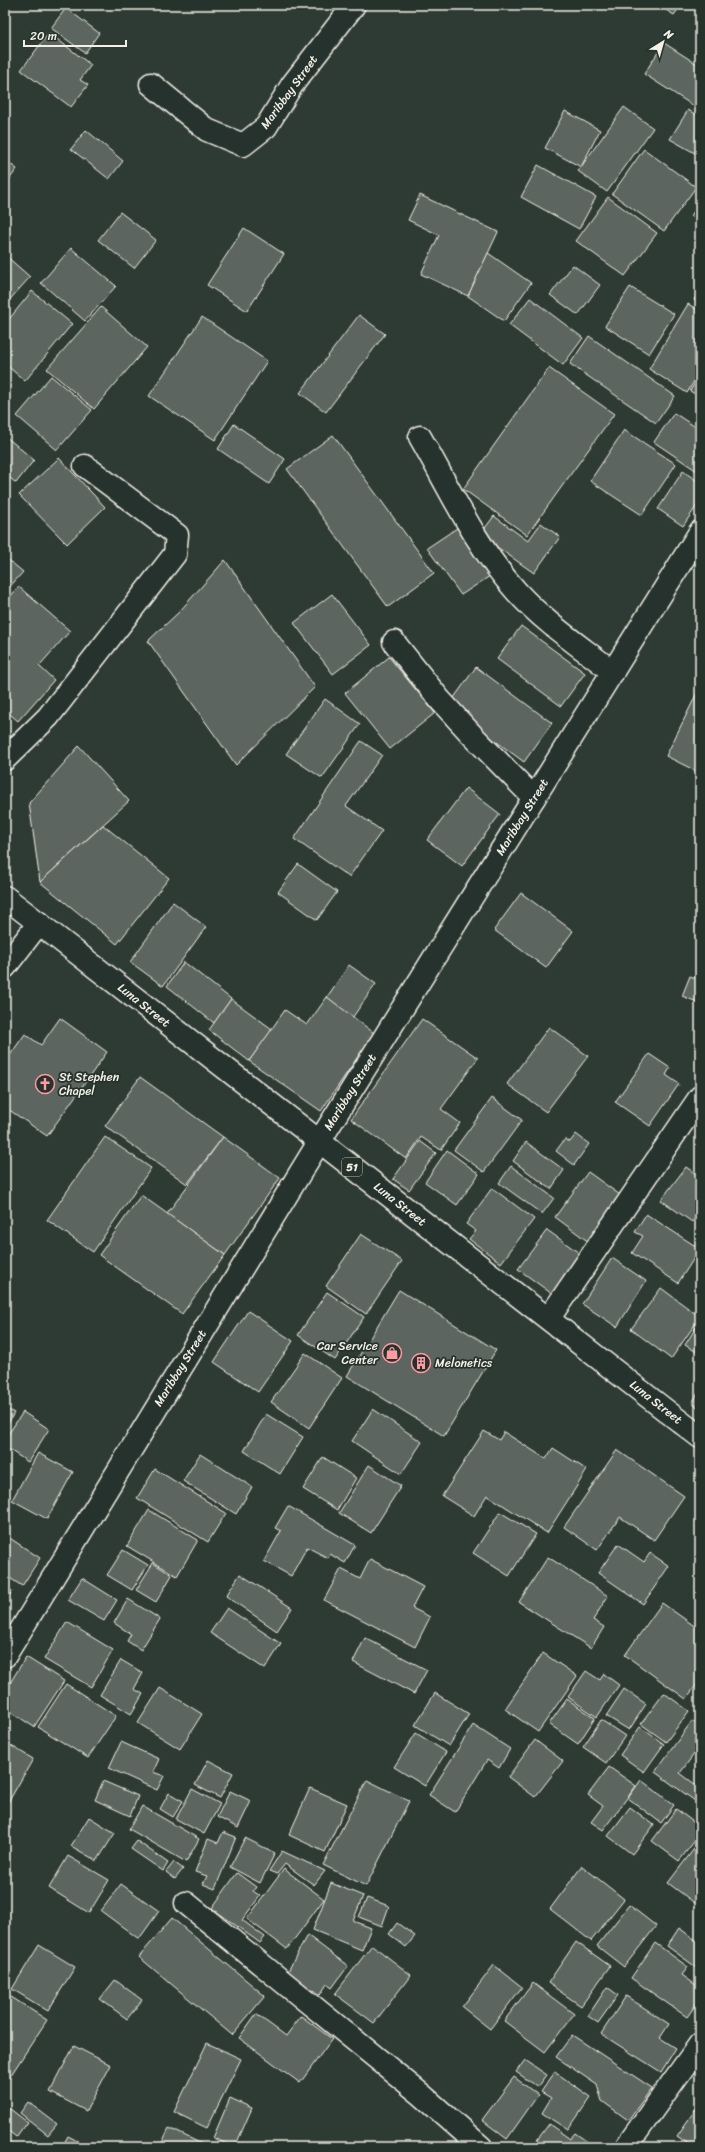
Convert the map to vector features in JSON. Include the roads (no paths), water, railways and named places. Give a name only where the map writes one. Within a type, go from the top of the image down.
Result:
[{"type":"street","name":"Maribbay Street","points":[[151,84],[207,130],[243,145],[266,127],[292,85],[354,5]]},
{"type":"street","points":[[420,437],[487,553],[517,592],[545,620],[613,672]]},
{"type":"street","points":[[5,759],[48,716],[175,554],[177,535],[85,466]]},
{"type":"street","name":"Maribbay Street","points":[[5,1656],[320,1142],[700,532]]},
{"type":"street","points":[[394,642],[440,700],[472,736],[534,798]]},
{"type":"street","name":"Luna Street","points":[[5,897],[549,1318],[700,1437]]},
{"type":"street","points":[[5,967],[39,922]]},
{"type":"street","points":[[549,1318],[700,1097]]},
{"type":"street","points":[[186,1902],[422,2095],[481,2147]]},
{"type":"street","points":[[626,2147],[700,2044]]},
{"type":"place","name":"St Stephen Chapel","points":[[45,1084]]},
{"type":"place","name":"Car Service Center","points":[[392,1353]]},
{"type":"place","name":"Melonetics","points":[[421,1363]]}]
